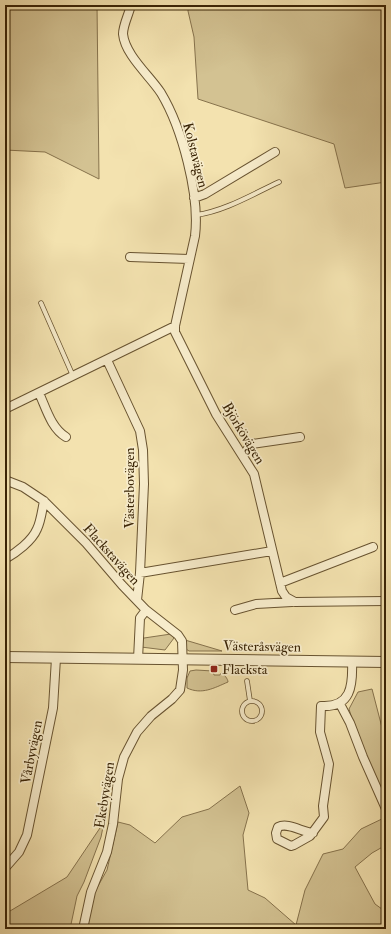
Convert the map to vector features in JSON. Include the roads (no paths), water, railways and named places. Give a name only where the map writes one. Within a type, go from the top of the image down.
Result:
[{"type":"street","name":"Kolstavägen","points":[[131,5],[123,33],[125,42],[134,57],[160,92],[168,107],[186,155],[194,198],[195,236],[175,326]]},
{"type":"street","points":[[194,198],[205,194],[275,152]]},
{"type":"street","points":[[130,257],[189,259]]},
{"type":"street","points":[[5,409],[175,326]]},
{"type":"street","name":"Björkövägen","points":[[175,326],[175,332],[216,414],[254,474],[280,583],[286,598],[295,602]]},
{"type":"street","name":"Västerbovägen","points":[[108,360],[140,431],[143,450],[144,484],[140,573],[136,600]]},
{"type":"street","points":[[39,393],[55,427],[66,437]]},
{"type":"street","points":[[244,456],[252,444],[300,437]]},
{"type":"street","name":"Flackstavägen","points":[[5,480],[23,487],[44,501],[86,543],[136,600],[146,610],[178,635],[182,641],[182,659]]},
{"type":"street","points":[[5,559],[22,547],[34,534],[40,522],[44,501]]},
{"type":"street","points":[[280,583],[373,547]]},
{"type":"street","points":[[140,573],[272,550]]},
{"type":"street","points":[[234,610],[256,604],[386,601]]},
{"type":"street","points":[[138,658],[140,618],[146,610]]},
{"type":"street","name":"Västeråsvägen","points":[[5,657],[386,662]]},
{"type":"street","name":"Vårbyvägen","points":[[5,868],[19,852],[27,835],[53,708],[56,658]]},
{"type":"street","name":"Ekebyvägen","points":[[83,929],[91,892],[108,852],[118,779],[124,757],[137,732],[151,716],[172,699],[180,690],[183,670],[182,659]]},
{"type":"street","points":[[313,833],[324,817],[323,806],[329,764],[320,732],[321,706],[335,706],[340,704],[351,688],[352,661]]},
{"type":"street","points":[[340,704],[350,723],[386,809]]},
{"type":"lane","points":[[195,216],[220,210],[279,182]]},
{"type":"lane","points":[[41,302],[74,376]]},
{"type":"lane","points":[[247,681],[250,701]]},
{"type":"lane","points":[[250,701],[258,704],[262,710],[259,718],[252,721],[245,718],[242,712],[244,704],[250,701]]},
{"type":"place","name":"Flacksta","points":[[214,669]]}]
